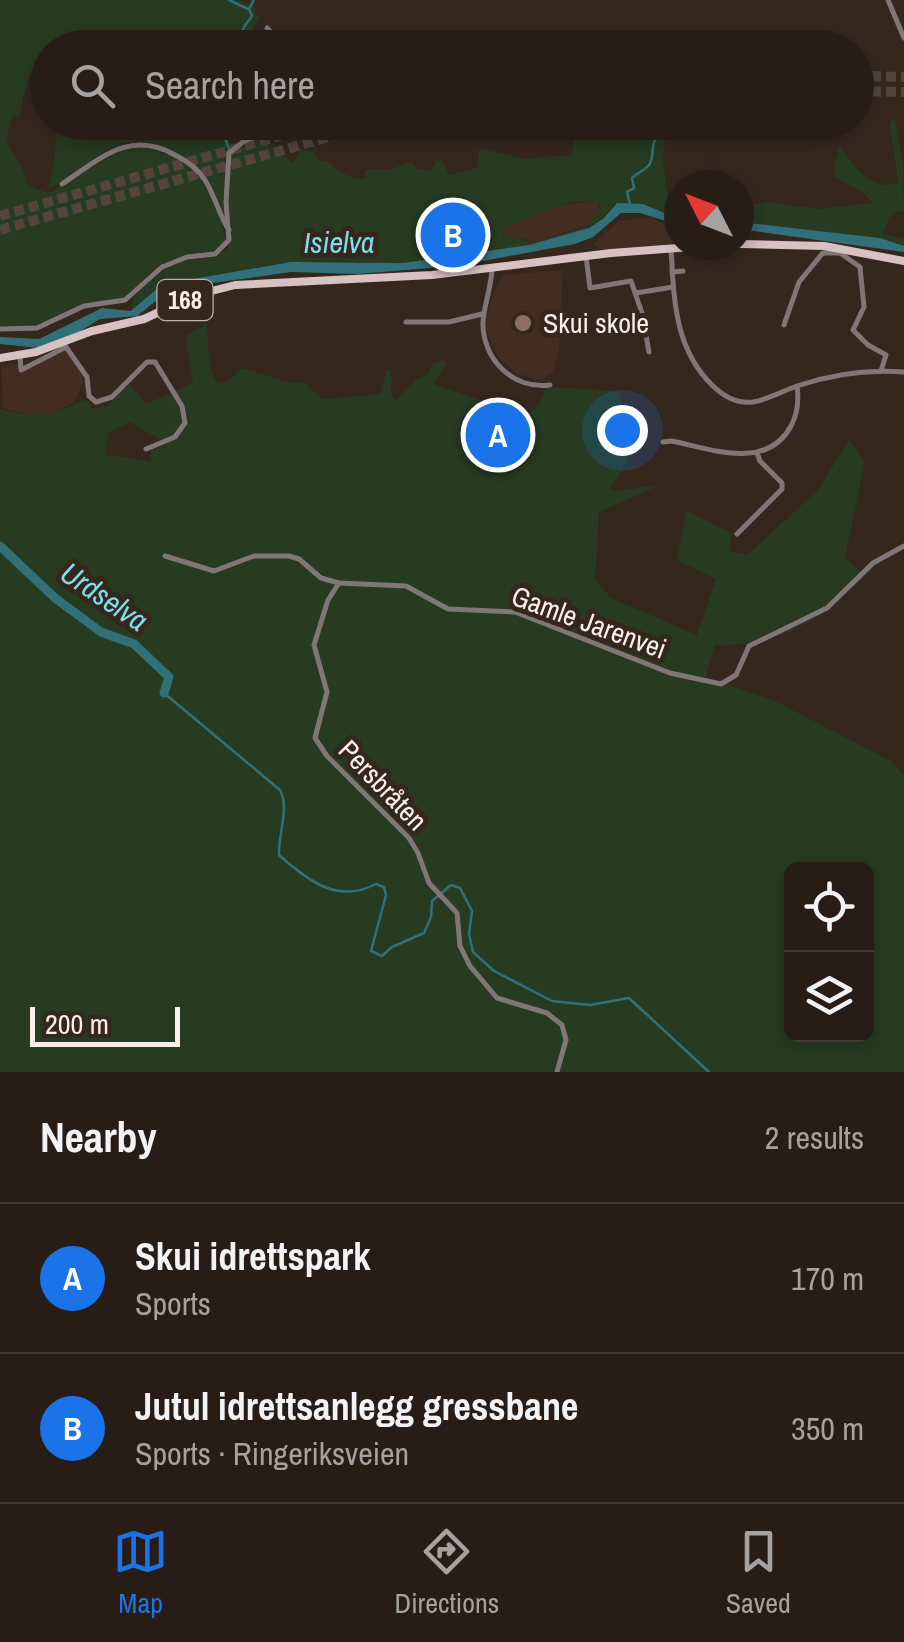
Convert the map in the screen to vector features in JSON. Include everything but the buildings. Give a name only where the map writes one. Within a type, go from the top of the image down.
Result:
[{"type":"main road","points":[[754,245],[904,261]]},
{"type":"main road","name":"168","points":[[0,358],[20,356],[92,331],[144,319],[188,298],[226,286],[432,274],[664,249]]},
{"type":"street","points":[[888,0],[904,38]]},
{"type":"street","points":[[0,329],[37,328],[84,306],[125,300],[172,262],[221,251],[230,240],[227,159],[235,147],[248,140]]},
{"type":"street","points":[[62,184],[110,153],[148,143],[162,147],[196,169],[230,231]]},
{"type":"street","points":[[784,325],[796,287],[824,250],[840,253],[857,262],[863,275],[864,298],[854,332],[886,356],[882,370]]},
{"type":"street","points":[[586,256],[590,288],[630,282],[649,352]]},
{"type":"street","points":[[672,260],[677,320],[686,348],[718,391],[742,402],[754,402],[852,372],[904,372]]},
{"type":"street","points":[[492,267],[484,314],[486,346],[497,365],[523,382],[550,385]]},
{"type":"street","points":[[672,272],[683,271]]},
{"type":"street","points":[[636,293],[673,288]]},
{"type":"street","points":[[406,322],[449,322],[484,314]]},
{"type":"street","points":[[20,356],[21,370],[66,347],[87,376],[89,396],[96,402],[112,398],[147,362],[154,362],[182,406],[185,423],[175,436],[146,449]]},
{"type":"street","points":[[664,442],[672,440],[732,453],[758,452],[786,434],[798,408],[797,386]]},
{"type":"street","points":[[737,534],[782,489],[758,452]]},
{"type":"street","name":"Gamle Jarenvei","points":[[166,556],[214,571],[254,556],[289,556],[299,559],[321,578],[339,583],[406,586],[448,608],[514,612],[670,673],[721,684],[736,676],[749,646],[827,608],[873,563],[904,546]]},
{"type":"street","name":"Persbråten","points":[[339,583],[328,600],[314,645],[326,692],[314,733],[318,746],[409,838],[429,884],[455,908],[464,956],[491,992],[503,1002],[547,1012],[562,1025],[566,1040],[557,1072]]},
{"type":"shaded area","points":[[597,201],[600,211],[590,224],[549,237],[548,241],[529,245],[528,240],[503,235],[503,227],[562,205]]},
{"type":"shaded area","points":[[647,218],[664,223],[664,245],[603,250],[593,244],[619,221]]},
{"type":"shaded area","name":"Skui skole","points":[[563,270],[559,351],[553,372],[541,380],[518,374],[498,357],[487,330],[487,315],[496,288],[504,275]]},
{"type":"shaded area","points":[[65,351],[81,371],[83,383],[74,402],[52,414],[32,416],[3,408],[1,366],[18,364],[33,368],[47,357]]},
{"type":"green space","points":[[0,0],[239,0],[254,7],[259,19],[252,30],[30,30],[30,74],[19,116],[13,115],[7,135],[29,186],[48,193],[125,148],[138,145],[165,154],[167,150],[150,142],[119,144],[48,189],[55,140],[228,140],[231,145],[224,160],[228,221],[219,214],[226,240],[216,251],[161,264],[121,300],[84,303],[37,326],[0,327]]},
{"type":"green space","points":[[894,116],[903,163],[904,212],[897,211],[889,218],[883,233],[904,239],[904,246],[880,238],[754,224],[754,204],[771,202],[816,209],[873,203],[833,176],[839,146],[871,181],[889,185],[898,182],[890,124]]},
{"type":"green space","points":[[252,140],[261,140],[294,163],[300,149],[312,151],[321,162],[327,160],[344,174],[365,179],[365,170],[389,170],[411,162],[416,168],[430,171],[436,161],[443,160],[448,175],[477,168],[479,150],[483,149],[524,159],[572,155],[574,140],[665,140],[664,213],[643,204],[614,205],[593,225],[548,241],[549,237],[583,228],[601,206],[597,201],[570,202],[502,228],[503,235],[528,241],[529,245],[403,263],[320,261],[266,266],[174,282],[132,311],[138,292],[163,270],[228,248],[232,226],[228,200],[231,154]]},
{"type":"green space","points":[[207,323],[211,371],[221,383],[242,368],[288,382],[303,382],[323,399],[381,394],[387,369],[391,371],[394,401],[417,379],[428,375],[432,364],[442,360],[447,362],[433,384],[528,416],[547,387],[618,391],[631,441],[626,463],[610,488],[612,491],[660,485],[599,512],[595,580],[611,598],[697,635],[716,579],[677,560],[686,510],[731,533],[730,551],[747,555],[818,490],[849,440],[865,461],[845,557],[860,571],[880,562],[807,623],[766,640],[715,645],[706,677],[777,702],[891,761],[904,775],[904,1072],[0,1072],[0,409],[44,414],[86,399],[93,409],[108,405],[130,384],[146,404],[193,383],[188,335]],"holes":[[[130,422],[165,446],[150,451],[151,461],[106,455],[108,433]]]},
{"type":"water","points":[[617,203],[643,204],[664,213],[664,220],[640,213],[621,213],[593,237],[575,244],[455,266],[357,274],[291,272],[184,287],[167,292],[137,316],[100,319],[74,335],[39,348],[0,344],[0,337],[39,339],[102,308],[131,311],[159,287],[176,282],[291,262],[403,263],[529,245],[589,228]]},
{"type":"water","points":[[754,224],[880,238],[904,246],[904,252],[754,231]]},
{"type":"waterway","points":[[229,0],[248,9]]},
{"type":"waterway","points":[[243,30],[252,16],[249,9],[254,0]]},
{"type":"waterway","points":[[226,140],[229,149]]},
{"type":"waterway","points":[[630,204],[627,192],[634,188],[632,178],[647,167],[655,140]]},
{"type":"waterway","name":"Urdselva","points":[[0,546],[55,598],[101,632],[134,644],[169,677],[164,693]]},
{"type":"waterway","points":[[164,693],[280,790],[284,813],[279,855],[324,887],[349,892],[376,884],[384,887],[386,895],[371,951],[382,956],[392,947],[424,933],[432,901],[451,885],[460,888],[472,911],[469,934],[473,952],[494,971],[552,1001],[590,1005],[629,998],[709,1072]]},
{"type":"tunnel","points":[[874,76],[904,77]]},
{"type":"tunnel","points":[[874,91],[904,92]]},
{"type":"tunnel","points":[[0,216],[265,140]]},
{"type":"tunnel","points":[[0,230],[318,140]]},
{"type":"place","name":"Jutul idrettsanlegg gressbane","points":[[453,235]]},
{"type":"place","name":"Skui skole","points":[[523,323]]},
{"type":"place","name":"Skui idrettspark","points":[[498,435]]},
{"type":"water label","name":"Isielva","points":[[339,243]]}]
